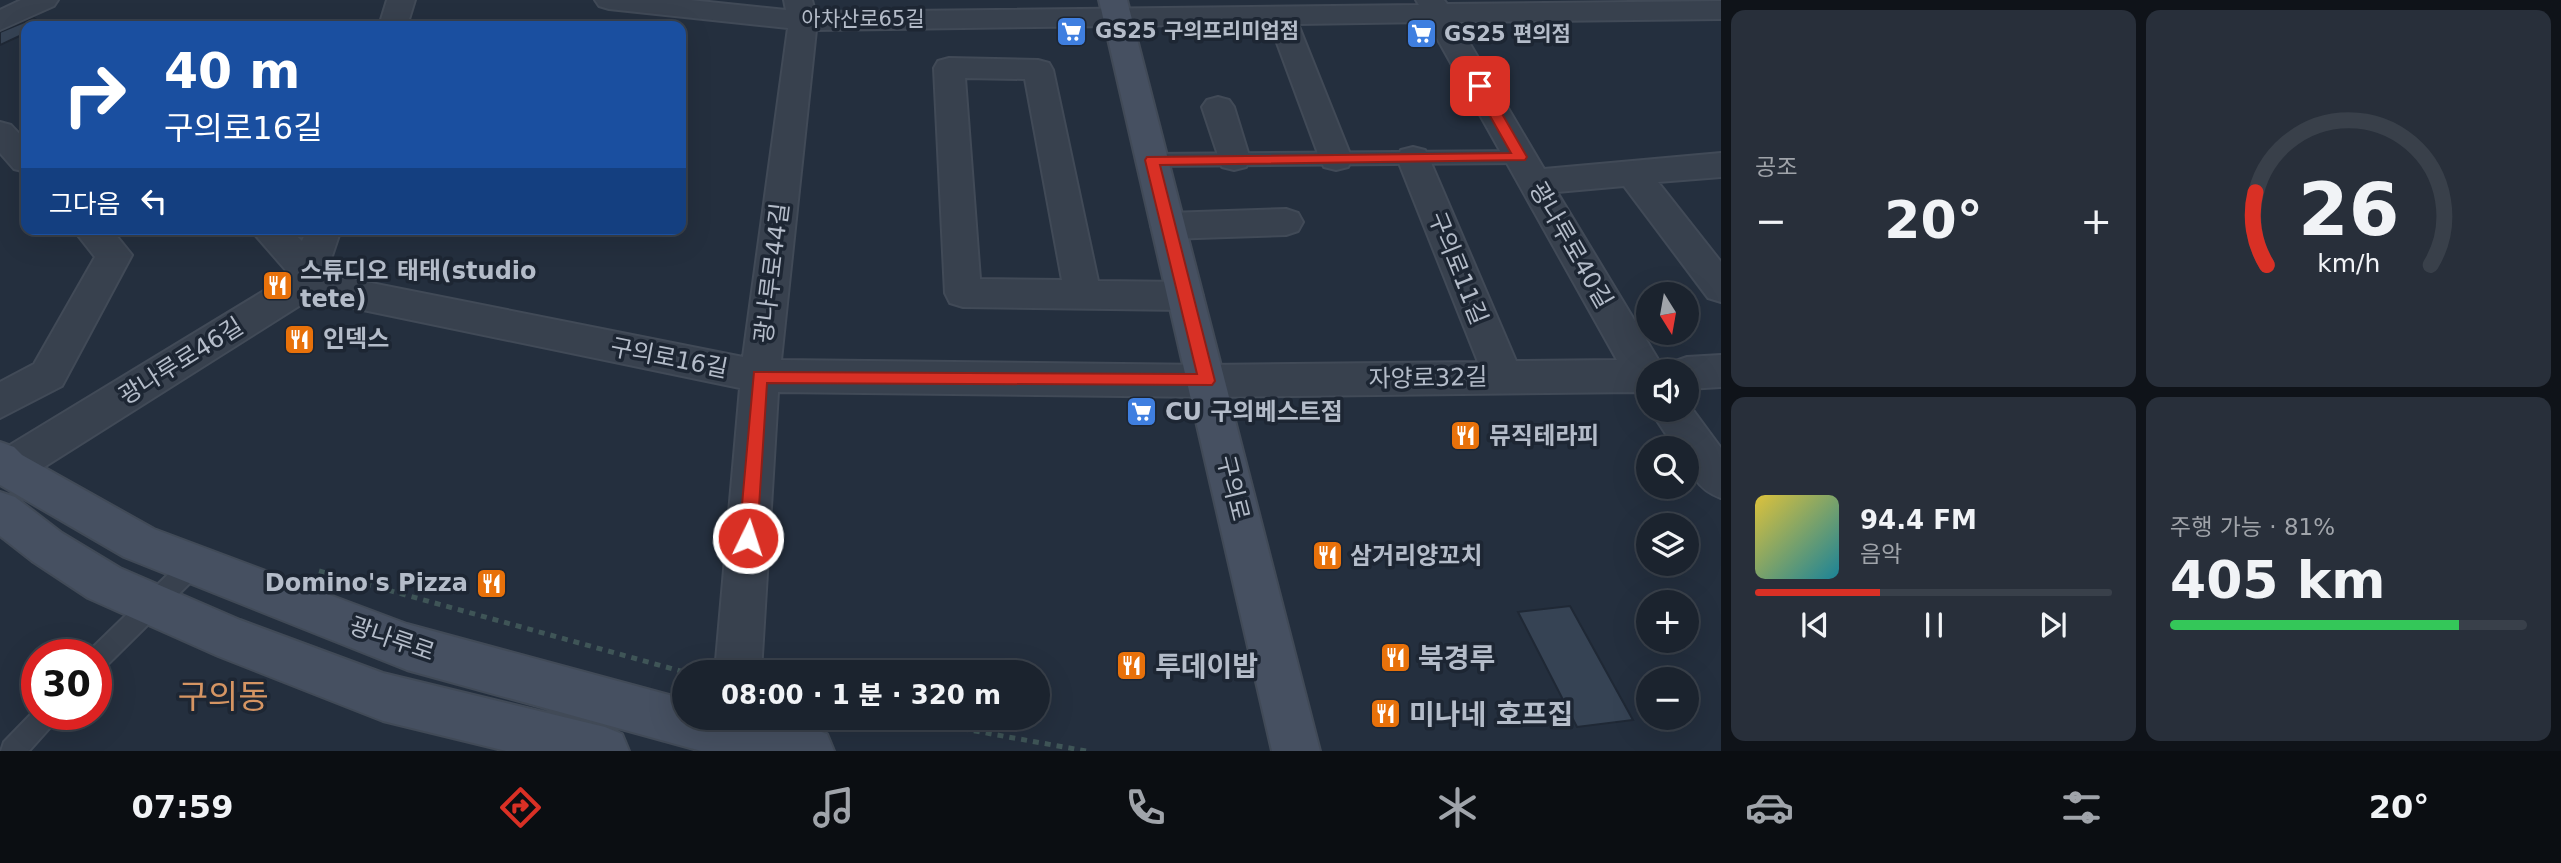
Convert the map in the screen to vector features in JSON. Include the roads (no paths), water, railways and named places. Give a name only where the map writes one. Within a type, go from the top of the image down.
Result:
[{"type":"main road","name":"구의로","points":[[1115,8],[1296,751]]},
{"type":"main road","name":"광나루로","points":[[2,480],[139,543],[407,647],[672,712]]},
{"type":"main road","points":[[2,480],[47,547],[104,583],[234,640],[383,697],[605,751]]},
{"type":"main road","name":"광나루로","points":[[744,730],[810,751]]},
{"type":"street","points":[[395,21],[401,0]]},
{"type":"street","name":"아차산로65길","points":[[609,0],[801,10],[1115,8],[1281,16],[1435,8],[1708,7]]},
{"type":"street","points":[[0,21],[32,2],[47,21]]},
{"type":"street","name":"광나루로40길","points":[[1435,8],[1637,359]]},
{"type":"street","name":"광나루로44길","points":[[739,660],[760,376],[801,10]]},
{"type":"street","points":[[1281,16],[1336,159]]},
{"type":"street","points":[[1083,295],[1038,70],[949,68],[963,293],[1083,295],[1185,296]]},
{"type":"street","points":[[1217,107],[1234,159]]},
{"type":"street","points":[[0,133],[21,156]]},
{"type":"street","name":"구의로11길","points":[[1413,158],[1503,377]]},
{"type":"street","points":[[1527,170],[1632,173],[1721,165]]},
{"type":"street","points":[[1632,173],[1721,288]]},
{"type":"street","points":[[1168,226],[1286,222]]},
{"type":"street","points":[[0,401],[48,375],[114,255],[96,235]]},
{"type":"street","points":[[272,235],[308,277]]},
{"type":"street","points":[[308,277],[322,235]]},
{"type":"street","name":"구의로16길","points":[[308,277],[760,376],[1207,381]]},
{"type":"street","name":"광나루로46길","points":[[2,480],[308,277]]},
{"type":"street","points":[[1699,372],[1721,371]]},
{"type":"street","name":"자양로32길","points":[[1207,381],[1636,377]]},
{"type":"street","points":[[1679,422],[1721,480]]},
{"type":"lane","points":[[1152,160],[1413,158],[1527,170]]},
{"type":"lane","points":[[112,644],[194,564]]},
{"type":"lane","points":[[13,751],[32,730]]},
{"type":"place","name":"GS25 구의프리미엄점","points":[[1072,31]]},
{"type":"place","name":"GS25 편의점","points":[[1421,34]]},
{"type":"place","name":"스튜디오 태태(studio tete)","points":[[277,285]]},
{"type":"place","name":"인덱스","points":[[300,339]]},
{"type":"place","name":"CU 구의베스트점","points":[[1142,412]]},
{"type":"place","name":"뮤직테라피","points":[[1466,436]]},
{"type":"place","name":"삼거리양꼬치","points":[[1327,556]]},
{"type":"place","name":"Domino's Pizza","points":[[491,583]]},
{"type":"place","name":"북경루","points":[[1395,658]]},
{"type":"place","name":"투데이밥","points":[[1132,666]]},
{"type":"place","name":"미나네 호프집","points":[[1386,714]]},
{"type":"district","name":"구의동","points":[[223,696]]}]
